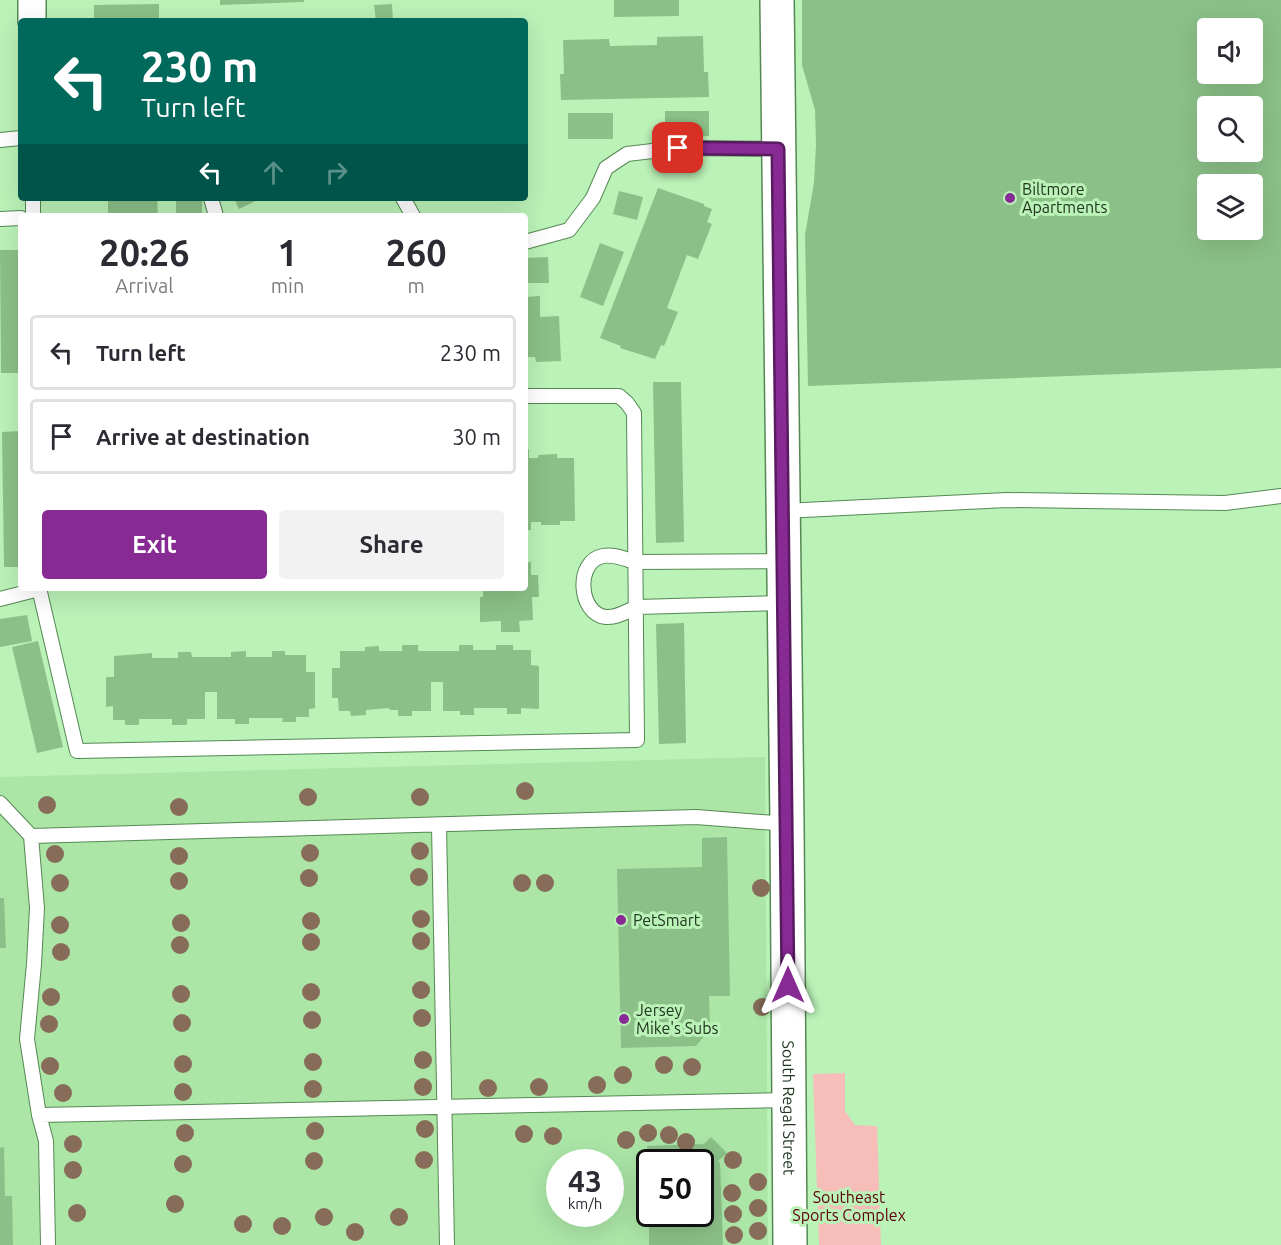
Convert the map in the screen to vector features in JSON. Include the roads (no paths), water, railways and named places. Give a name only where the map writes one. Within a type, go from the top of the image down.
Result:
[{"type":"main road","name":"South Regal Street","points":[[777,0],[790,1245]]},
{"type":"street","points":[[32,0],[32,18]]},
{"type":"lane","points":[[0,140],[18,138]]},
{"type":"lane","points":[[528,241],[569,230],[593,198],[606,168],[627,153],[678,148],[778,149]]},
{"type":"lane","points":[[0,219],[18,218]]},
{"type":"lane","points":[[39,591],[77,752],[637,740],[634,413],[619,396],[528,396]]},
{"type":"lane","points":[[783,511],[1007,500],[1225,502],[1281,496]]},
{"type":"lane","points":[[783,561],[635,562],[615,556],[602,556],[594,560],[586,569],[584,580],[585,598],[596,613],[606,617],[619,616],[637,607],[783,603]]},
{"type":"lane","points":[[0,599],[31,591]]},
{"type":"lane","points":[[0,802],[31,836],[37,908],[27,1039],[39,1115],[46,1141],[48,1245]]},
{"type":"lane","points":[[31,836],[696,818],[787,824]]},
{"type":"lane","points":[[439,825],[447,1245]]},
{"type":"lane","points":[[39,1115],[789,1100]]},
{"type":"place","name":"Biltmore Apartments","points":[[1010,198]]},
{"type":"place","name":"PetSmart","points":[[621,920]]},
{"type":"place","name":"Jersey Mike's Subs","points":[[624,1019]]},
{"type":"park label","name":"Southeast Sports Complex","points":[[849,1206]]}]
